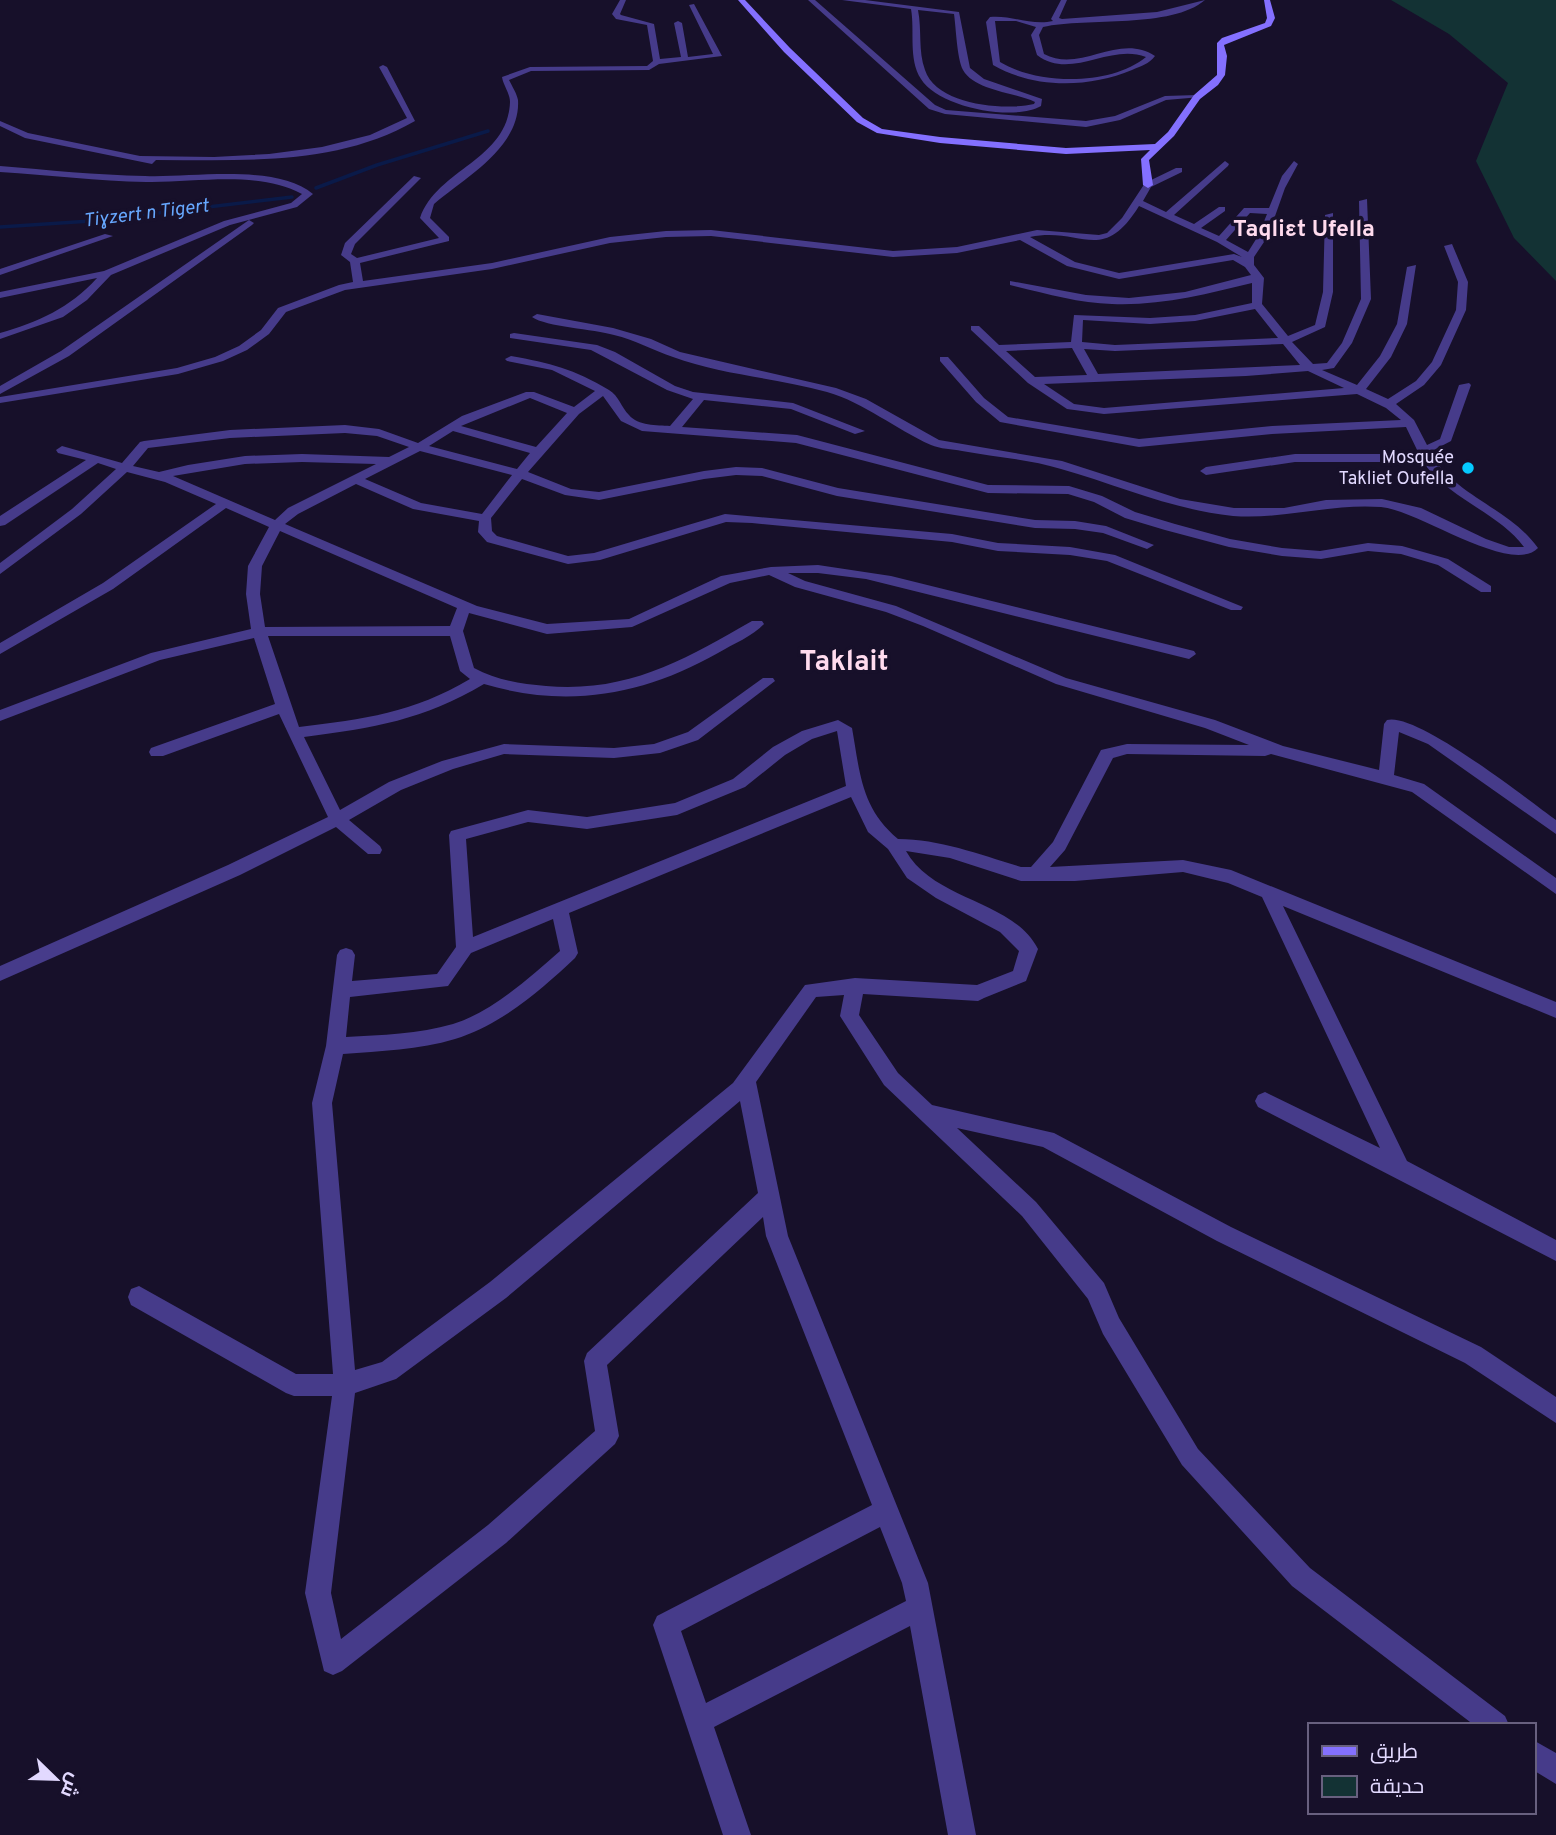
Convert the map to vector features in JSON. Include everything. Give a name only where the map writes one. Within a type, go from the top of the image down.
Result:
[{"type":"street","points":[[623,0],[616,14],[623,19],[650,24],[657,62]]},
{"type":"street","points":[[741,0],[787,50],[860,120],[880,131],[940,140],[1066,151],[1156,147]]},
{"type":"street","points":[[752,0],[856,106],[871,120],[885,127],[920,135],[1017,144],[1156,147]]},
{"type":"street","points":[[811,0],[932,107],[945,112],[1086,124],[1117,118],[1165,98],[1197,97]]},
{"type":"street","points":[[845,0],[914,7],[957,13],[966,69],[970,75],[1031,97],[1039,102],[1037,106],[1026,110],[983,107],[938,91],[925,79],[919,61],[914,7]]},
{"type":"street","points":[[1061,21],[1055,19],[1064,0]]},
{"type":"street","points":[[1040,26],[1035,35],[1041,55],[1054,62],[1064,64],[1105,51],[1126,50],[1151,56],[1147,61],[1100,78],[1081,81],[1018,73],[996,63],[990,22],[993,19],[1017,19],[1040,26],[1061,21],[1175,12],[1202,0]]},
{"type":"street","points":[[1148,185],[1144,164],[1156,147],[1171,134],[1197,97],[1221,75],[1223,56],[1220,45],[1225,40],[1268,24],[1271,18],[1267,0]]},
{"type":"street","points":[[355,261],[446,239],[425,218],[430,202],[497,147],[512,121],[514,98],[505,79],[530,69],[649,68],[657,62],[719,56],[709,41],[707,28],[692,5]]},
{"type":"street","points":[[678,23],[685,60]]},
{"type":"street","points":[[143,158],[224,159],[269,156],[331,147],[400,128],[412,119],[383,67]]},
{"type":"street","points":[[0,123],[25,135],[143,158],[197,178]]},
{"type":"street","points":[[1167,216],[1225,164]]},
{"type":"street","points":[[1250,260],[1260,245],[1281,180],[1294,164]]},
{"type":"street","points":[[0,169],[146,179],[224,178],[271,182],[308,194],[294,205],[227,223],[107,273],[0,295]]},
{"type":"street","points":[[0,400],[178,371],[219,359],[243,348],[265,332],[282,310],[344,287],[492,266],[610,240],[666,234],[741,234],[893,254],[957,250],[1037,233],[1082,238],[1110,235],[1126,220],[1148,185],[1179,170]]},
{"type":"street","points":[[359,285],[355,261],[346,255],[350,243],[417,178]]},
{"type":"street","points":[[1136,201],[1220,240],[1250,260],[1259,278],[1257,305]]},
{"type":"street","points":[[1032,381],[1330,366],[1346,343],[1366,299],[1364,201]]},
{"type":"street","points":[[1195,228],[1222,209]]},
{"type":"street","points":[[1220,240],[1232,230],[1247,210],[1270,211]]},
{"type":"street","points":[[0,391],[31,376],[261,215]]},
{"type":"street","points":[[999,348],[1076,345],[1115,348],[1285,341],[1320,327],[1328,292],[1330,215]]},
{"type":"street","points":[[1019,235],[1072,264],[1119,276],[1234,257],[1250,260]]},
{"type":"street","points":[[0,272],[108,236]]},
{"type":"street","points":[[1387,405],[1420,383],[1437,363],[1461,310],[1463,282],[1448,246]]},
{"type":"street","points":[[975,328],[1032,381],[1071,407],[1104,411],[1359,390],[1385,357],[1402,324],[1412,267]]},
{"type":"street","points":[[0,336],[41,323],[80,303],[107,273]]},
{"type":"street","points":[[1014,283],[1109,301],[1144,300],[1192,293],[1259,278]]},
{"type":"street","points":[[537,317],[613,331],[648,341],[676,355],[832,390],[862,401],[936,443],[1062,465],[1179,503],[1234,512],[1284,512],[1326,504],[1382,503],[1416,511],[1480,542],[1508,551],[1524,552],[1531,548],[1524,536],[1443,477],[1425,454],[1410,423],[1387,405],[1312,369],[1285,341],[1272,315],[1257,305],[1195,318],[1150,321],[1078,317],[1076,345],[1094,378]]},
{"type":"street","points":[[593,347],[613,331]]},
{"type":"street","points":[[514,336],[593,347],[611,354],[671,388],[700,397],[793,406],[859,431]]},
{"type":"street","points":[[511,359],[555,367],[603,390],[611,396],[625,419],[642,427],[797,439],[846,454],[988,489],[1069,490],[1098,499],[1130,515],[1170,527],[1229,543],[1282,552],[1307,556],[1368,547],[1402,550],[1443,562],[1486,589]]},
{"type":"street","points":[[944,359],[980,400],[1004,420],[1139,443],[1272,430],[1410,423]]},
{"type":"street","points":[[1206,471],[1296,458],[1425,454],[1445,441],[1454,410],[1465,386]]},
{"type":"street","points":[[603,390],[575,412],[538,451],[485,518],[485,532],[492,539],[568,560],[595,557],[725,518],[952,538],[998,547],[1070,551],[1110,558],[1236,607]]},
{"type":"street","points":[[374,850],[337,819],[294,733],[259,632],[253,594],[256,566],[277,524],[293,511],[419,447],[466,418],[530,394],[575,412]]},
{"type":"street","points":[[672,431],[700,397]]},
{"type":"street","points":[[452,427],[538,451]]},
{"type":"street","points":[[0,570],[78,510],[126,467],[144,445],[230,434],[345,429],[379,433],[419,447],[522,474],[569,492],[599,496],[715,474],[736,471],[762,472],[837,492],[1035,524],[1075,524],[1106,530],[1147,545]]},
{"type":"street","points":[[62,450],[160,476],[464,606],[547,629],[632,623],[726,579],[800,566],[898,582],[1046,616],[1189,654]]},
{"type":"street","points":[[160,476],[191,466],[275,457],[390,461]]},
{"type":"street","points":[[0,523],[96,459]]},
{"type":"street","points":[[354,479],[418,506],[485,518]]},
{"type":"street","points":[[0,649],[108,586],[224,504]]},
{"type":"street","points":[[771,571],[800,584],[928,622],[1061,681],[1210,724],[1279,751],[1418,788],[1556,887]]},
{"type":"street","points":[[464,606],[456,631],[467,671],[506,685],[559,693],[616,690],[652,680],[683,667],[757,624]]},
{"type":"street","points":[[0,716],[156,656],[259,632],[456,631]]},
{"type":"street","points":[[294,733],[375,723],[444,701],[483,678]]},
{"type":"street","points":[[0,974],[234,870],[337,819],[395,786],[449,765],[504,749],[614,753],[655,749],[692,736],[768,681]]},
{"type":"street","points":[[157,752],[284,706]]},
{"type":"street","points":[[1386,779],[1392,724],[1433,740],[1556,828]]},
{"type":"street","points":[[139,1297],[293,1385],[345,1385],[388,1371],[498,1290],[740,1089],[811,990],[855,986],[978,993],[1020,976],[1029,949],[1007,928],[960,904],[920,877],[899,858],[894,845],[874,828],[855,789],[844,728],[838,725],[807,735],[779,751],[739,783],[677,809],[587,823],[528,816],[457,835],[465,947]]},
{"type":"street","points":[[1035,874],[1059,846],[1108,754],[1127,749],[1279,751]]},
{"type":"street","points":[[340,990],[442,981],[465,947],[855,789]]},
{"type":"street","points":[[894,845],[917,845],[950,852],[1020,874],[1075,874],[1183,866],[1231,877],[1556,1010]]},
{"type":"street","points":[[1268,892],[1400,1168]]},
{"type":"street","points":[[335,1046],[410,1040],[467,1027],[543,978],[569,953],[560,909]]},
{"type":"street","points":[[346,955],[335,1046],[322,1103],[345,1385],[318,1593],[333,1662],[497,1534],[607,1436],[595,1361],[770,1196]]},
{"type":"street","points":[[855,986],[849,1016],[891,1079],[1029,1209],[1096,1291],[1111,1326],[1190,1457],[1301,1577],[1493,1723]]},
{"type":"street","points":[[746,1080],[777,1236],[915,1583],[962,1835]]},
{"type":"street","points":[[1265,1101],[1400,1168],[1556,1251]]},
{"type":"street","points":[[925,1112],[1047,1139],[1224,1234],[1473,1355],[1556,1411]]},
{"type":"street","points":[[737,1835],[666,1625],[886,1511]]},
{"type":"street","points":[[698,1721],[919,1608]]},
{"type":"street","points":[[1535,1754],[1556,1770]]},
{"type":"green space","points":[[1391,0],[1556,0],[1556,281],[1514,238],[1476,161],[1508,83],[1449,34]]},
{"type":"waterway","name":"Tiɣzert n Tigert","points":[[316,188],[377,165],[488,131]]},
{"type":"waterway","name":"Tiɣzert n Tigert","points":[[0,227],[91,221],[292,197]]},
{"type":"place","name":"Mosquée Takliet Oufella","points":[[1468,468]]},
{"type":"district","name":"Taqliɛt Ufella","points":[[1304,230]]},
{"type":"district","name":"Taklait","points":[[844,663]]}]
